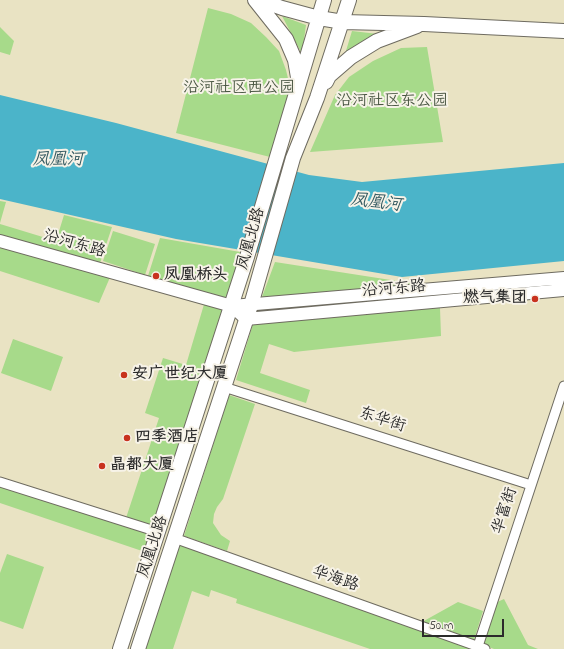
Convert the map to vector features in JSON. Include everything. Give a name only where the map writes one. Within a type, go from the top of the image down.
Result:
[{"type":"main road","points":[[255,0],[286,39],[295,60],[299,86]]},
{"type":"main road","points":[[259,0],[319,18],[343,22],[424,24],[564,31]]},
{"type":"main road","name":"凤凰北路","points":[[120,649],[232,306],[324,0]]},
{"type":"main road","name":"凤凰北路","points":[[138,649],[251,305],[262,262],[291,166],[317,98],[349,0]]},
{"type":"main road","points":[[317,98],[329,76],[351,57],[377,42],[424,24]]},
{"type":"street","name":"沿河东路","points":[[0,241],[232,306],[564,278]]},
{"type":"street","name":"沿河东路","points":[[232,306],[246,319],[564,290]]},
{"type":"street","name":"华富街","points":[[482,648],[531,485],[564,386]]},
{"type":"street","name":"东华街","points":[[224,387],[531,485]]},
{"type":"street","points":[[0,482],[158,532]]},
{"type":"street","name":"华海路","points":[[174,538],[482,648]]},
{"type":"green space","name":"沿河社区西公园","points":[[208,8],[231,14],[251,23],[279,51],[286,70],[291,91],[270,157],[176,133]]},
{"type":"green space","points":[[282,16],[306,25],[302,54]]},
{"type":"green space","points":[[0,27],[14,41],[10,55],[0,52]]},
{"type":"green space","points":[[352,31],[378,34],[342,64]]},
{"type":"green space","name":"沿河社区东公园","points":[[427,47],[443,142],[310,152],[335,95],[349,77],[373,61],[401,48]]},
{"type":"green space","points":[[0,201],[6,202],[0,223]]},
{"type":"green space","points":[[64,215],[112,227],[99,266],[0,237],[0,224],[56,241]]},
{"type":"green space","points":[[113,231],[155,244],[145,275],[103,261]]},
{"type":"green space","points":[[160,238],[246,253],[230,303],[147,279]]},
{"type":"green space","points":[[0,245],[111,275],[99,303],[0,271]]},
{"type":"green space","points":[[275,262],[410,283],[411,295],[259,305]]},
{"type":"green space","points":[[205,301],[228,309],[157,528],[126,518],[159,418],[145,413],[163,358],[186,365]]},
{"type":"green space","points":[[440,308],[441,336],[294,352],[269,344],[260,373],[310,390],[306,403],[236,380],[255,317]]},
{"type":"green space","points":[[13,339],[63,357],[51,391],[1,373]]},
{"type":"green space","points":[[229,395],[255,404],[223,499],[214,514],[213,523],[221,535],[230,541],[227,551],[184,536]]},
{"type":"green space","points":[[0,485],[154,535],[148,553],[0,503]]},
{"type":"green space","points":[[177,543],[472,649],[370,649],[236,603],[237,599],[211,590],[209,597],[192,591],[173,649],[143,649]]},
{"type":"green space","points":[[7,554],[44,567],[23,629],[0,621],[0,573]]},
{"type":"green space","points":[[504,599],[528,645],[538,649],[494,649],[481,644],[495,603]]},
{"type":"green space","points":[[458,602],[483,611],[474,640],[422,622]]},
{"type":"water","name":"凤凰河","points":[[0,95],[116,123],[309,175],[362,182],[564,163],[564,261],[402,277],[176,239],[0,199]]},
{"type":"place","name":"凤凰桥头","points":[[156,276]]},
{"type":"place","name":"燃气集团","points":[[535,299]]},
{"type":"place","name":"安广世纪大厦","points":[[124,375]]},
{"type":"place","name":"四季酒店","points":[[127,438]]},
{"type":"place","name":"晶都大厦","points":[[102,466]]}]
